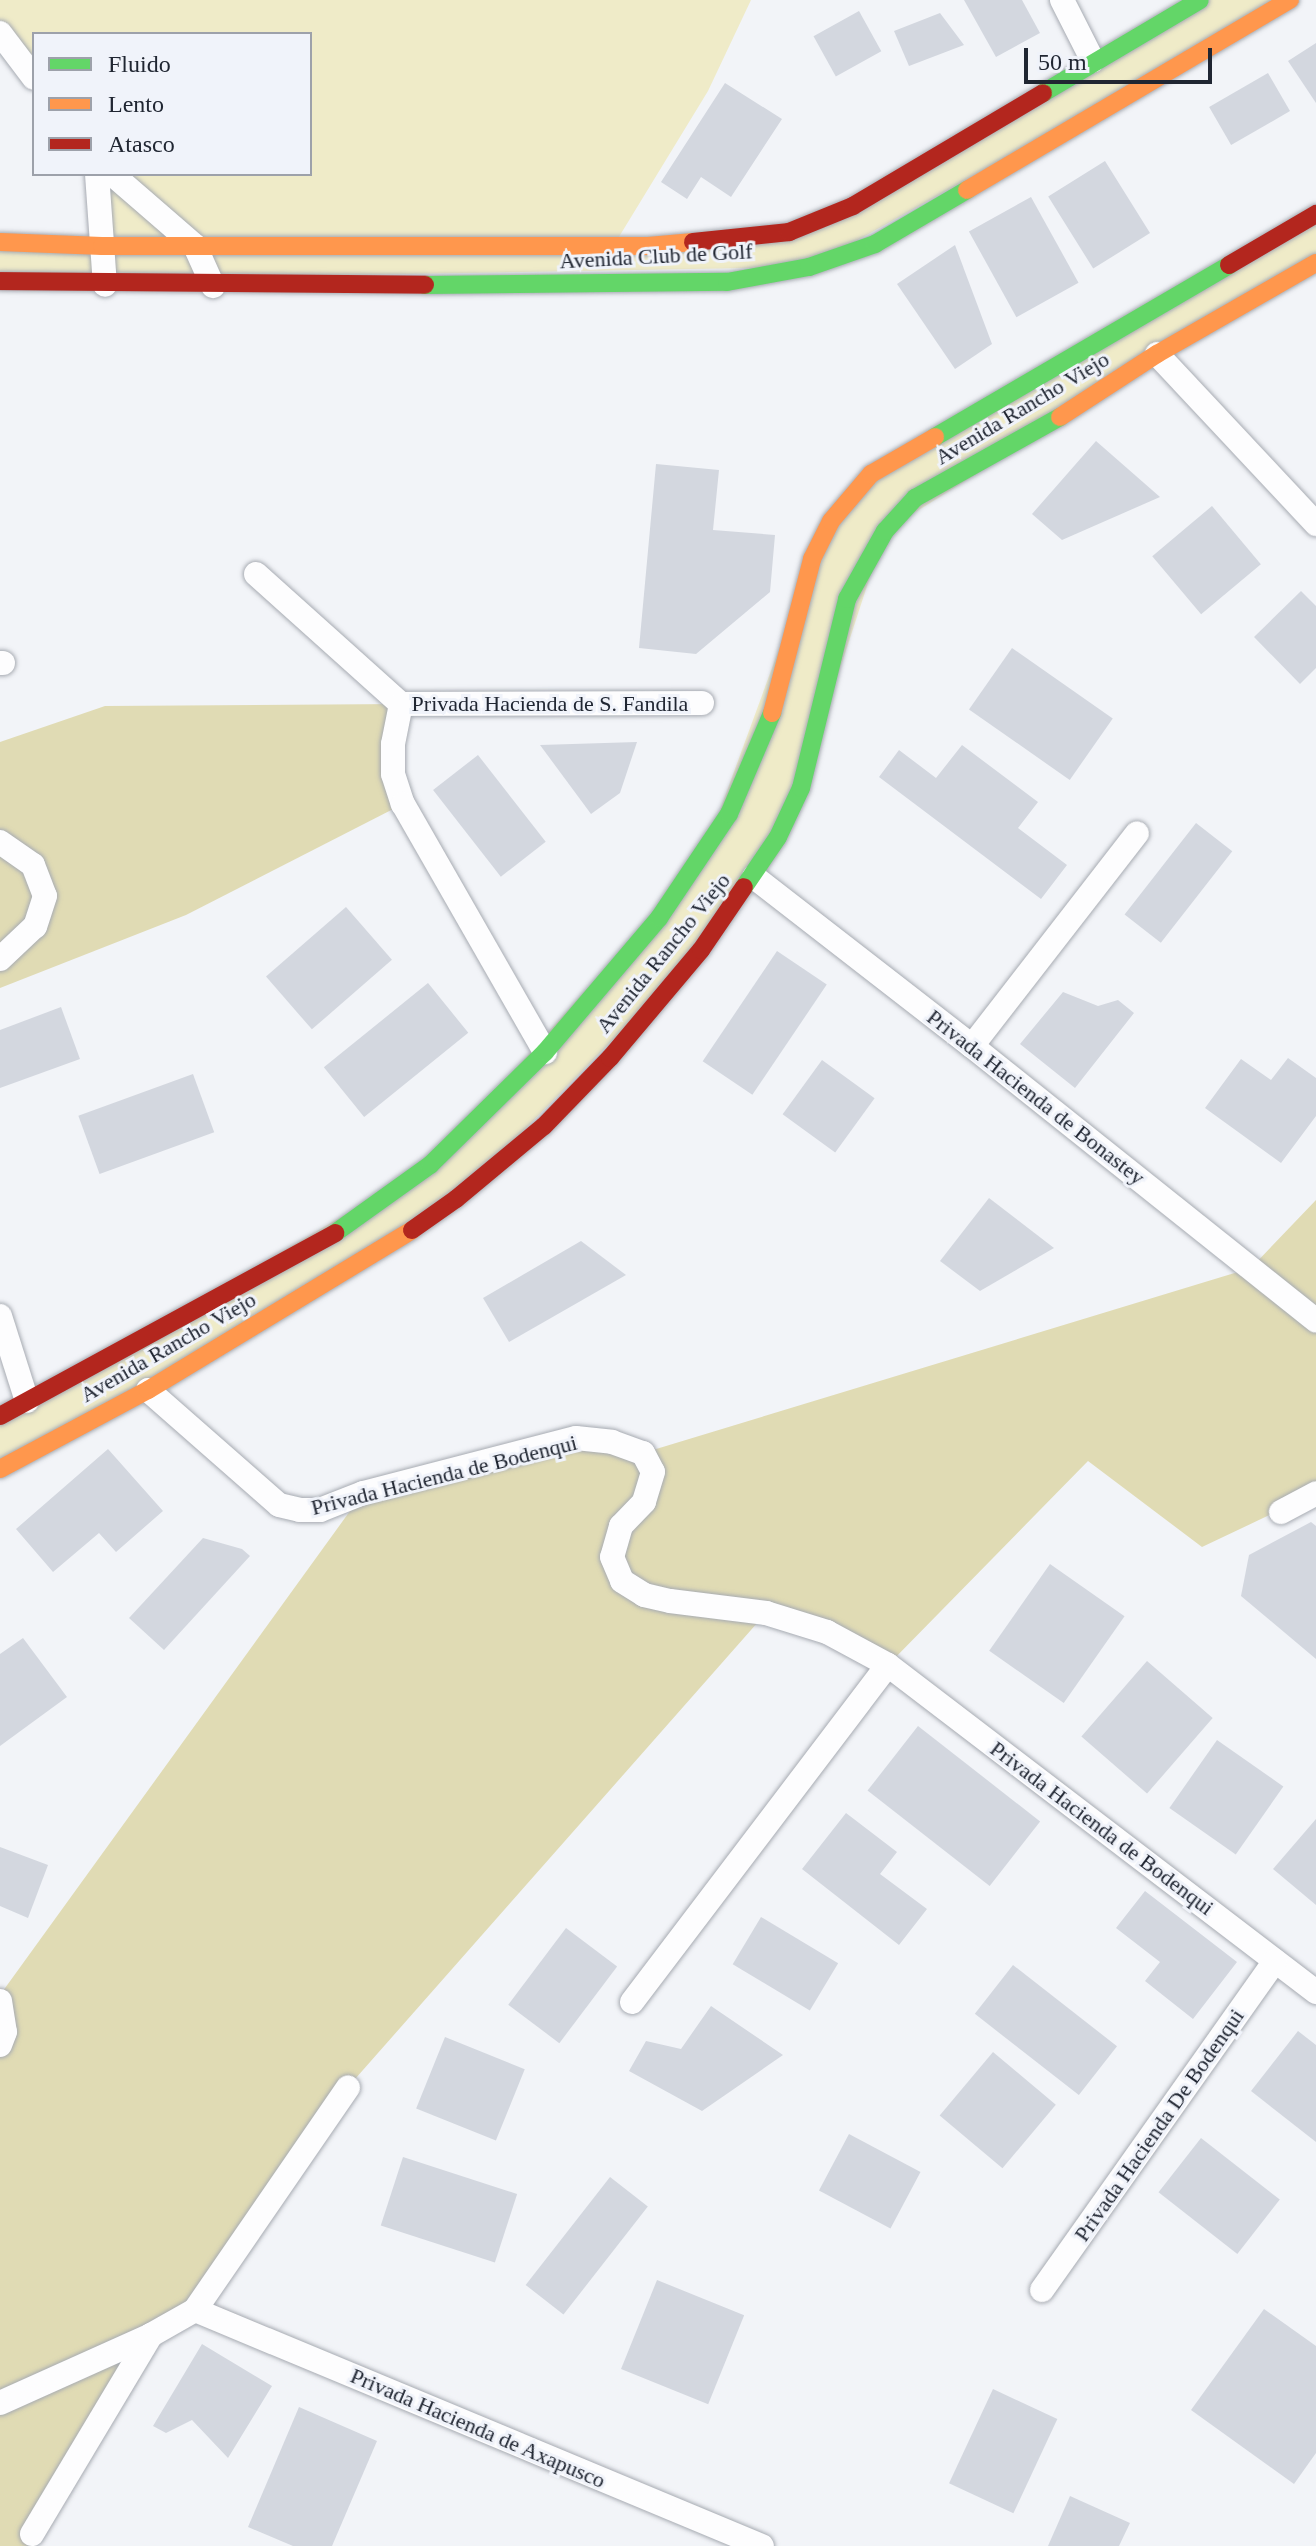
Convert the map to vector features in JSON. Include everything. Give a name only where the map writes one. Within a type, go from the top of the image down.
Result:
[{"type":"street","points":[[1062,0],[1093,61]]},
{"type":"street","name":"Avenida Club de Golf","points":[[0,281],[213,286],[617,285],[727,282],[809,267],[875,244],[1070,103],[1093,61],[1200,0]]},
{"type":"street","name":"Avenida Club de Golf","points":[[0,242],[102,246],[648,246],[789,232],[853,206],[1070,103],[1150,83],[1290,0]]},
{"type":"street","points":[[0,33],[32,75]]},
{"type":"street","points":[[1125,42],[1150,83]]},
{"type":"street","points":[[97,176],[105,285]]},
{"type":"street","points":[[114,176],[195,246],[213,286]]},
{"type":"street","name":"Avenida Rancho Viejo","points":[[2,1463],[148,1390],[200,1333],[430,1165],[545,1052],[659,918],[729,814],[769,725],[812,559],[831,521],[871,474],[1056,392],[1157,354],[1209,301],[1316,214]]},
{"type":"street","name":"Avenida Rancho Viejo","points":[[0,1416],[27,1401],[200,1333],[410,1231],[456,1199],[544,1126],[610,1058],[701,950],[754,877],[778,837],[801,788],[847,599],[885,531],[915,498],[1056,392],[1209,301],[1316,263]]},
{"type":"street","points":[[1157,354],[1316,524]]},
{"type":"street","name":"Privada Hacienda de S. Fandila","points":[[256,574],[401,704],[702,703]]},
{"type":"street","name":"Privada Hacienda de S. Fandila","points":[[401,704],[393,744],[393,774],[403,804],[545,1052]]},
{"type":"street","points":[[729,814],[763,811],[778,837]]},
{"type":"street","points":[[972,1046],[1137,833]]},
{"type":"street","points":[[0,842],[33,865],[45,896],[35,926],[0,959]]},
{"type":"street","name":"Privada Hacienda de Bonastey","points":[[754,877],[972,1046],[1316,1321]]},
{"type":"street","points":[[0,1316],[27,1401]]},
{"type":"street","name":"Privada Hacienda de Bodenqui","points":[[148,1390],[271,1499],[279,1505],[300,1510],[320,1510],[363,1493],[576,1438],[612,1442],[643,1453],[653,1472],[644,1502],[621,1526],[612,1557],[622,1581],[644,1595],[766,1613],[827,1632],[888,1665],[1316,1992]]},
{"type":"street","points":[[1281,1512],[1316,1493]]},
{"type":"street","points":[[632,2002],[888,1665]]},
{"type":"street","name":"Privada Hacienda De Bodenqui","points":[[1042,2290],[1275,1961]]},
{"type":"street","points":[[0,2001],[5,2032],[0,2045]]},
{"type":"street","points":[[0,2403],[151,2335],[195,2310],[348,2087]]},
{"type":"street","name":"Privada Hacienda de Axapusco","points":[[195,2310],[762,2546]]},
{"type":"street","points":[[32,2534],[151,2335]]},
{"type":"shaded area","points":[[0,0],[751,0],[708,91],[614,245],[789,232],[1200,0],[1290,0],[809,267],[0,281],[0,242],[102,246],[97,176],[312,176],[312,32],[32,32],[32,75],[0,33]]},
{"type":"shaded area","points":[[1316,210],[1316,263],[885,531],[801,788],[701,950],[456,1199],[0,1469],[0,1416],[430,1165],[702,859],[812,559],[871,474]]},
{"type":"shaded area","points":[[401,704],[403,804],[186,915],[0,988],[0,742],[105,706]]},
{"type":"shaded area","points":[[1316,1200],[1316,1493],[1202,1547],[1088,1461],[888,1665],[766,1613],[348,2087],[195,2310],[150,2335],[27,2546],[0,2546],[0,1995],[363,1493],[576,1438],[643,1453],[1251,1268]]},
{"type":"building","points":[[964,0],[1022,0],[1040,33],[996,57]]},
{"type":"building","points":[[859,11],[881,51],[836,76],[814,36]]},
{"type":"building","points":[[940,13],[964,45],[909,66],[894,31]]},
{"type":"building","points":[[1316,43],[1316,103],[1288,61]]},
{"type":"building","points":[[1268,73],[1290,111],[1231,145],[1209,107]]},
{"type":"building","points":[[725,83],[782,119],[731,197],[701,177],[687,199],[661,182]]},
{"type":"building","points":[[1105,161],[1150,233],[1093,269],[1048,197]]},
{"type":"building","points":[[1031,197],[1079,283],[1016,317],[969,231]]},
{"type":"building","points":[[955,245],[992,344],[955,369],[897,284]]},
{"type":"building","points":[[1096,441],[1160,497],[1062,540],[1032,514]]},
{"type":"building","points":[[656,464],[719,470],[713,530],[775,535],[770,592],[696,654],[639,648]]},
{"type":"building","points":[[1212,506],[1261,564],[1201,614],[1152,556]]},
{"type":"building","points":[[1301,591],[1316,606],[1316,668],[1300,684],[1254,637]]},
{"type":"building","points":[[1012,648],[1113,719],[1070,780],[969,709]]},
{"type":"building","points":[[637,742],[620,793],[591,814],[540,745]]},
{"type":"building","points":[[962,745],[1038,802],[1018,828],[1067,865],[1041,899],[879,777],[899,750],[936,778]]},
{"type":"building","points":[[478,755],[546,842],[501,877],[433,790]]},
{"type":"building","points":[[1196,823],[1232,851],[1161,943],[1125,914]]},
{"type":"building","points":[[346,907],[392,960],[312,1029],[266,977]]},
{"type":"building","points":[[777,951],[827,985],[752,1095],[703,1061]]},
{"type":"building","points":[[428,983],[468,1033],[364,1117],[324,1067]]},
{"type":"building","points":[[1063,992],[1098,1006],[1118,1000],[1134,1013],[1075,1088],[1020,1044]]},
{"type":"building","points":[[61,1007],[80,1059],[0,1088],[0,1030]]},
{"type":"building","points":[[1288,1058],[1316,1078],[1316,1116],[1281,1163],[1205,1108],[1241,1059],[1271,1080]]},
{"type":"building","points":[[822,1060],[875,1098],[835,1152],[783,1114]]},
{"type":"building","points":[[193,1074],[214,1132],[100,1174],[78,1116]]},
{"type":"building","points":[[989,1198],[1054,1248],[980,1291],[940,1261]]},
{"type":"building","points":[[581,1241],[626,1275],[509,1342],[483,1298]]},
{"type":"building","points":[[108,1449],[163,1511],[116,1552],[99,1533],[53,1572],[16,1529]]},
{"type":"building","points":[[1311,1522],[1316,1526],[1316,1659],[1241,1596],[1249,1555]]},
{"type":"building","points":[[203,1538],[242,1549],[250,1556],[164,1650],[129,1618]]},
{"type":"building","points":[[1050,1564],[1125,1616],[1064,1703],[989,1651]]},
{"type":"building","points":[[23,1638],[67,1697],[0,1746],[0,1654]]},
{"type":"building","points":[[1147,1661],[1213,1718],[1147,1794],[1081,1736]]},
{"type":"building","points":[[918,1726],[1040,1821],[990,1886],[868,1791]]},
{"type":"building","points":[[1217,1740],[1283,1786],[1236,1854],[1169,1808]]},
{"type":"building","points":[[846,1813],[897,1852],[880,1874],[927,1909],[899,1945],[802,1869]]},
{"type":"building","points":[[1316,1819],[1316,1905],[1273,1869]]},
{"type":"building","points":[[0,1847],[48,1865],[28,1918],[0,1906]]},
{"type":"building","points":[[1145,1891],[1237,1962],[1193,2019],[1145,1981],[1160,1962],[1116,1928]]},
{"type":"building","points":[[761,1917],[838,1963],[810,2010],[733,1964]]},
{"type":"building","points":[[566,1928],[617,1967],[559,2043],[508,2005]]},
{"type":"building","points":[[1013,1965],[1117,2046],[1079,2095],[975,2014]]},
{"type":"building","points":[[711,2006],[783,2055],[702,2111],[629,2071],[646,2041],[681,2049]]},
{"type":"building","points":[[1298,2031],[1316,2045],[1316,2142],[1251,2091]]},
{"type":"building","points":[[445,2037],[525,2069],[496,2141],[416,2108]]},
{"type":"building","points":[[993,2052],[1056,2105],[1002,2168],[940,2116]]},
{"type":"building","points":[[849,2134],[921,2172],[890,2229],[819,2191]]},
{"type":"building","points":[[1201,2138],[1280,2200],[1237,2254],[1159,2192]]},
{"type":"building","points":[[403,2157],[517,2194],[495,2263],[381,2225]]},
{"type":"building","points":[[610,2177],[648,2207],[563,2315],[526,2285]]},
{"type":"building","points":[[657,2280],[744,2315],[708,2404],[621,2369]]},
{"type":"building","points":[[1264,2309],[1316,2346],[1316,2453],[1294,2484],[1191,2410]]},
{"type":"building","points":[[202,2344],[272,2386],[228,2458],[192,2420],[166,2433],[153,2426]]},
{"type":"building","points":[[993,2389],[1057,2419],[1013,2513],[949,2483]]},
{"type":"building","points":[[299,2407],[377,2441],[332,2546],[293,2546],[248,2527]]},
{"type":"building","points":[[1070,2496],[1130,2523],[1119,2546],[1048,2546]]},
{"type":"traffic: fast","points":[[1043,93],[1200,0]]},
{"type":"traffic: fast","points":[[425,285],[727,282],[809,267],[875,244],[967,190]]},
{"type":"traffic: fast","points":[[935,437],[1229,265]]},
{"type":"traffic: fast","points":[[744,887],[778,837],[801,788],[847,599],[885,531],[915,498],[1060,417]]},
{"type":"traffic: fast","points":[[335,1233],[430,1165],[545,1052],[659,918],[729,814],[772,713]]},
{"type":"traffic: slow","points":[[967,190],[1290,0]]},
{"type":"traffic: slow","points":[[0,242],[102,246],[648,246],[693,242]]},
{"type":"traffic: slow","points":[[1060,417],[1157,354],[1316,263]]},
{"type":"traffic: slow","points":[[772,713],[812,559],[831,521],[871,474],[935,437]]},
{"type":"traffic: slow","points":[[0,1469],[148,1390],[412,1230]]},
{"type":"traffic: jam","points":[[693,242],[789,232],[853,206],[1043,93]]},
{"type":"traffic: jam","points":[[1229,265],[1316,214]]},
{"type":"traffic: jam","points":[[0,281],[425,285]]},
{"type":"traffic: jam","points":[[412,1230],[456,1199],[544,1126],[610,1058],[701,950],[744,887]]},
{"type":"traffic: jam","points":[[0,1416],[335,1233]]}]
